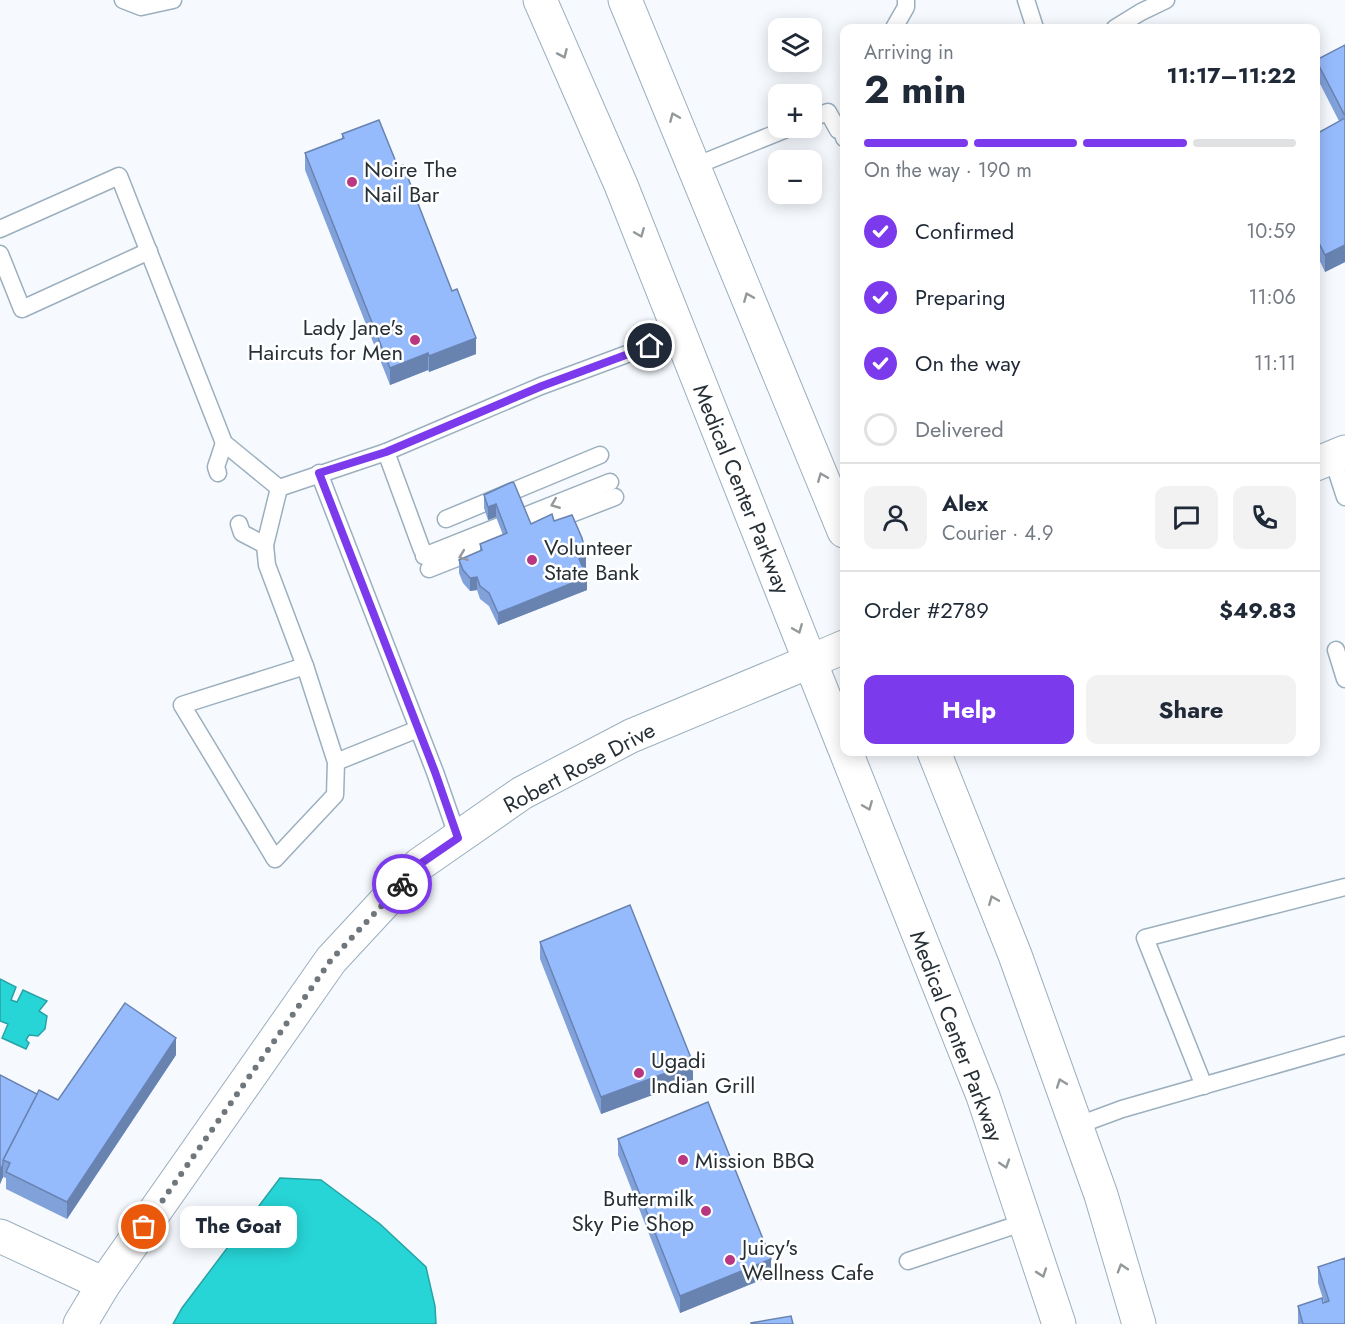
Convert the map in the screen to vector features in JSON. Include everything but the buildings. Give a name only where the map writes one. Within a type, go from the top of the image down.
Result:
[{"type":"main road","name":"Medical Center Parkway","points":[[540,0],[621,185],[840,737]]},
{"type":"main road","points":[[625,0],[840,521]]},
{"type":"main road","name":"Robert Rose Drive","points":[[80,1324],[104,1284],[331,960],[420,864],[522,793],[631,736],[840,649]]},
{"type":"main road","name":"Medical Center Parkway","points":[[848,756],[983,1096],[1059,1324]]},
{"type":"main road","points":[[936,756],[1015,955],[1101,1195],[1139,1324]]},
{"type":"main road","points":[[0,1236],[104,1284]]},
{"type":"lane","points":[[123,0],[141,7],[173,0]]},
{"type":"lane","points":[[896,24],[906,7],[906,0]]},
{"type":"lane","points":[[1026,0],[1034,24]]},
{"type":"lane","points":[[1122,24],[1166,0]]},
{"type":"lane","points":[[822,114],[828,112],[840,131]]},
{"type":"lane","points":[[695,166],[768,136]]},
{"type":"lane","points":[[0,229],[119,176],[224,443],[279,488]]},
{"type":"lane","points":[[0,254],[22,309],[149,251]]},
{"type":"lane","points":[[279,488],[386,452],[542,386],[681,334]]},
{"type":"lane","points":[[218,473],[216,467],[224,443]]},
{"type":"lane","points":[[386,452],[425,559],[613,489]]},
{"type":"lane","points":[[446,519],[600,455]]},
{"type":"lane","points":[[1331,458],[1345,497]]},
{"type":"lane","points":[[319,473],[458,838]]},
{"type":"lane","points":[[279,488],[265,545],[267,565],[305,666],[336,762],[335,795],[275,859],[182,705],[305,666]]},
{"type":"lane","points":[[239,524],[242,533],[265,545]]},
{"type":"lane","points":[[1336,650],[1345,679]]},
{"type":"lane","points":[[336,762],[418,729]]},
{"type":"lane","points":[[1204,1086],[1145,938],[1345,887]]},
{"type":"lane","points":[[1076,1126],[1122,1109],[1345,1045]]},
{"type":"lane","points":[[908,1261],[1025,1222]]},
{"type":"water","points":[[0,979],[16,987],[11,1000],[17,1002],[23,990],[47,1001],[39,1011],[47,1016],[45,1029],[38,1036],[29,1035],[26,1040],[29,1043],[26,1049],[2,1038],[8,1024],[0,1021]]},
{"type":"water","points":[[280,1178],[321,1180],[380,1224],[426,1267],[435,1306],[436,1324],[173,1324],[182,1308]]},
{"type":"way so far","points":[[144,1227],[331,960],[402,884]]},
{"type":"place","name":"Noire The Nail Bar","points":[[352,182]]},
{"type":"place","name":"Lady Jane's Haircuts for Men","points":[[415,340]]},
{"type":"place","name":"Volunteer State Bank","points":[[532,560]]},
{"type":"place","name":"Ugadi Indian Grill","points":[[639,1073]]},
{"type":"place","name":"Mission BBQ","points":[[683,1160]]},
{"type":"place","name":"Buttermilk Sky Pie Shop","points":[[706,1211]]},
{"type":"place","name":"The Goat","points":[[144,1227]]},
{"type":"place","name":"Juicy's Wellness Cafe","points":[[730,1260]]},
{"type":"route","points":[[402,884],[420,864],[458,838],[435,772],[319,473],[386,452],[542,386],[650,346]]}]
